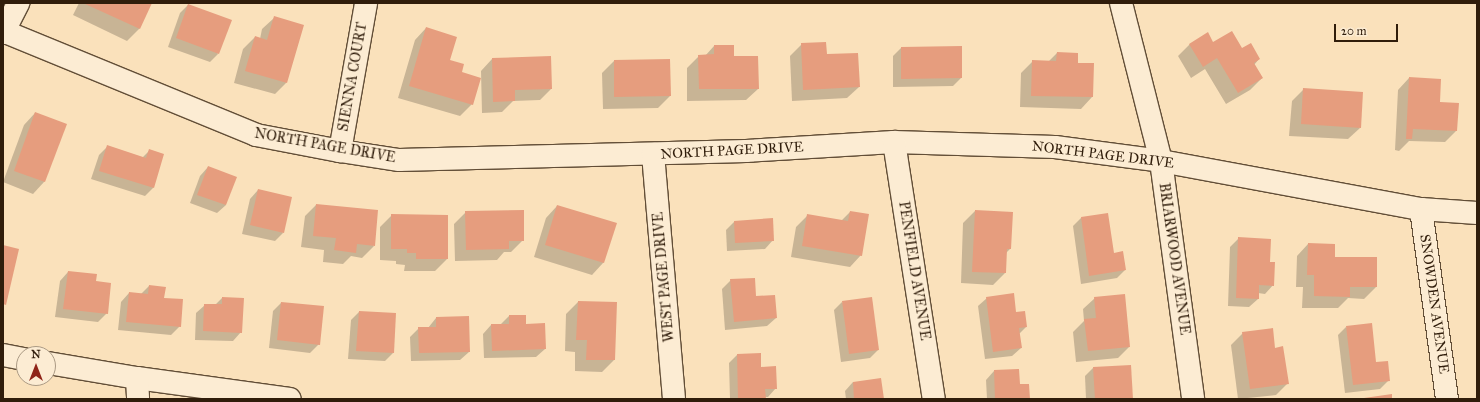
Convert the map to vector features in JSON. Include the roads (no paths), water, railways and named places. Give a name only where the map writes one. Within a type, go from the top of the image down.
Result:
[{"type":"street","points":[[3,32],[18,3]]},
{"type":"street","name":"SIENNA COURT","points":[[340,151],[366,3]]},
{"type":"street","name":"BRIARWOOD AVENUE","points":[[1121,3],[1162,161],[1193,399]]},
{"type":"street","name":"NORTH PAGE DRIVE","points":[[3,32],[256,135],[340,151],[399,160],[746,151],[894,142],[1055,147],[1162,161],[1421,209],[1477,213]]},
{"type":"street","name":"PENFIELD AVENUE","points":[[894,142],[934,399]]},
{"type":"street","name":"WEST PAGE DRIVE","points":[[653,154],[674,399]]},
{"type":"street","name":"SNOWDEN AVENUE","points":[[1421,209],[1447,399]]},
{"type":"street","points":[[3,356],[16,358]]},
{"type":"street","points":[[56,364],[138,378],[290,399]]},
{"type":"street","points":[[138,378],[138,399]]}]
